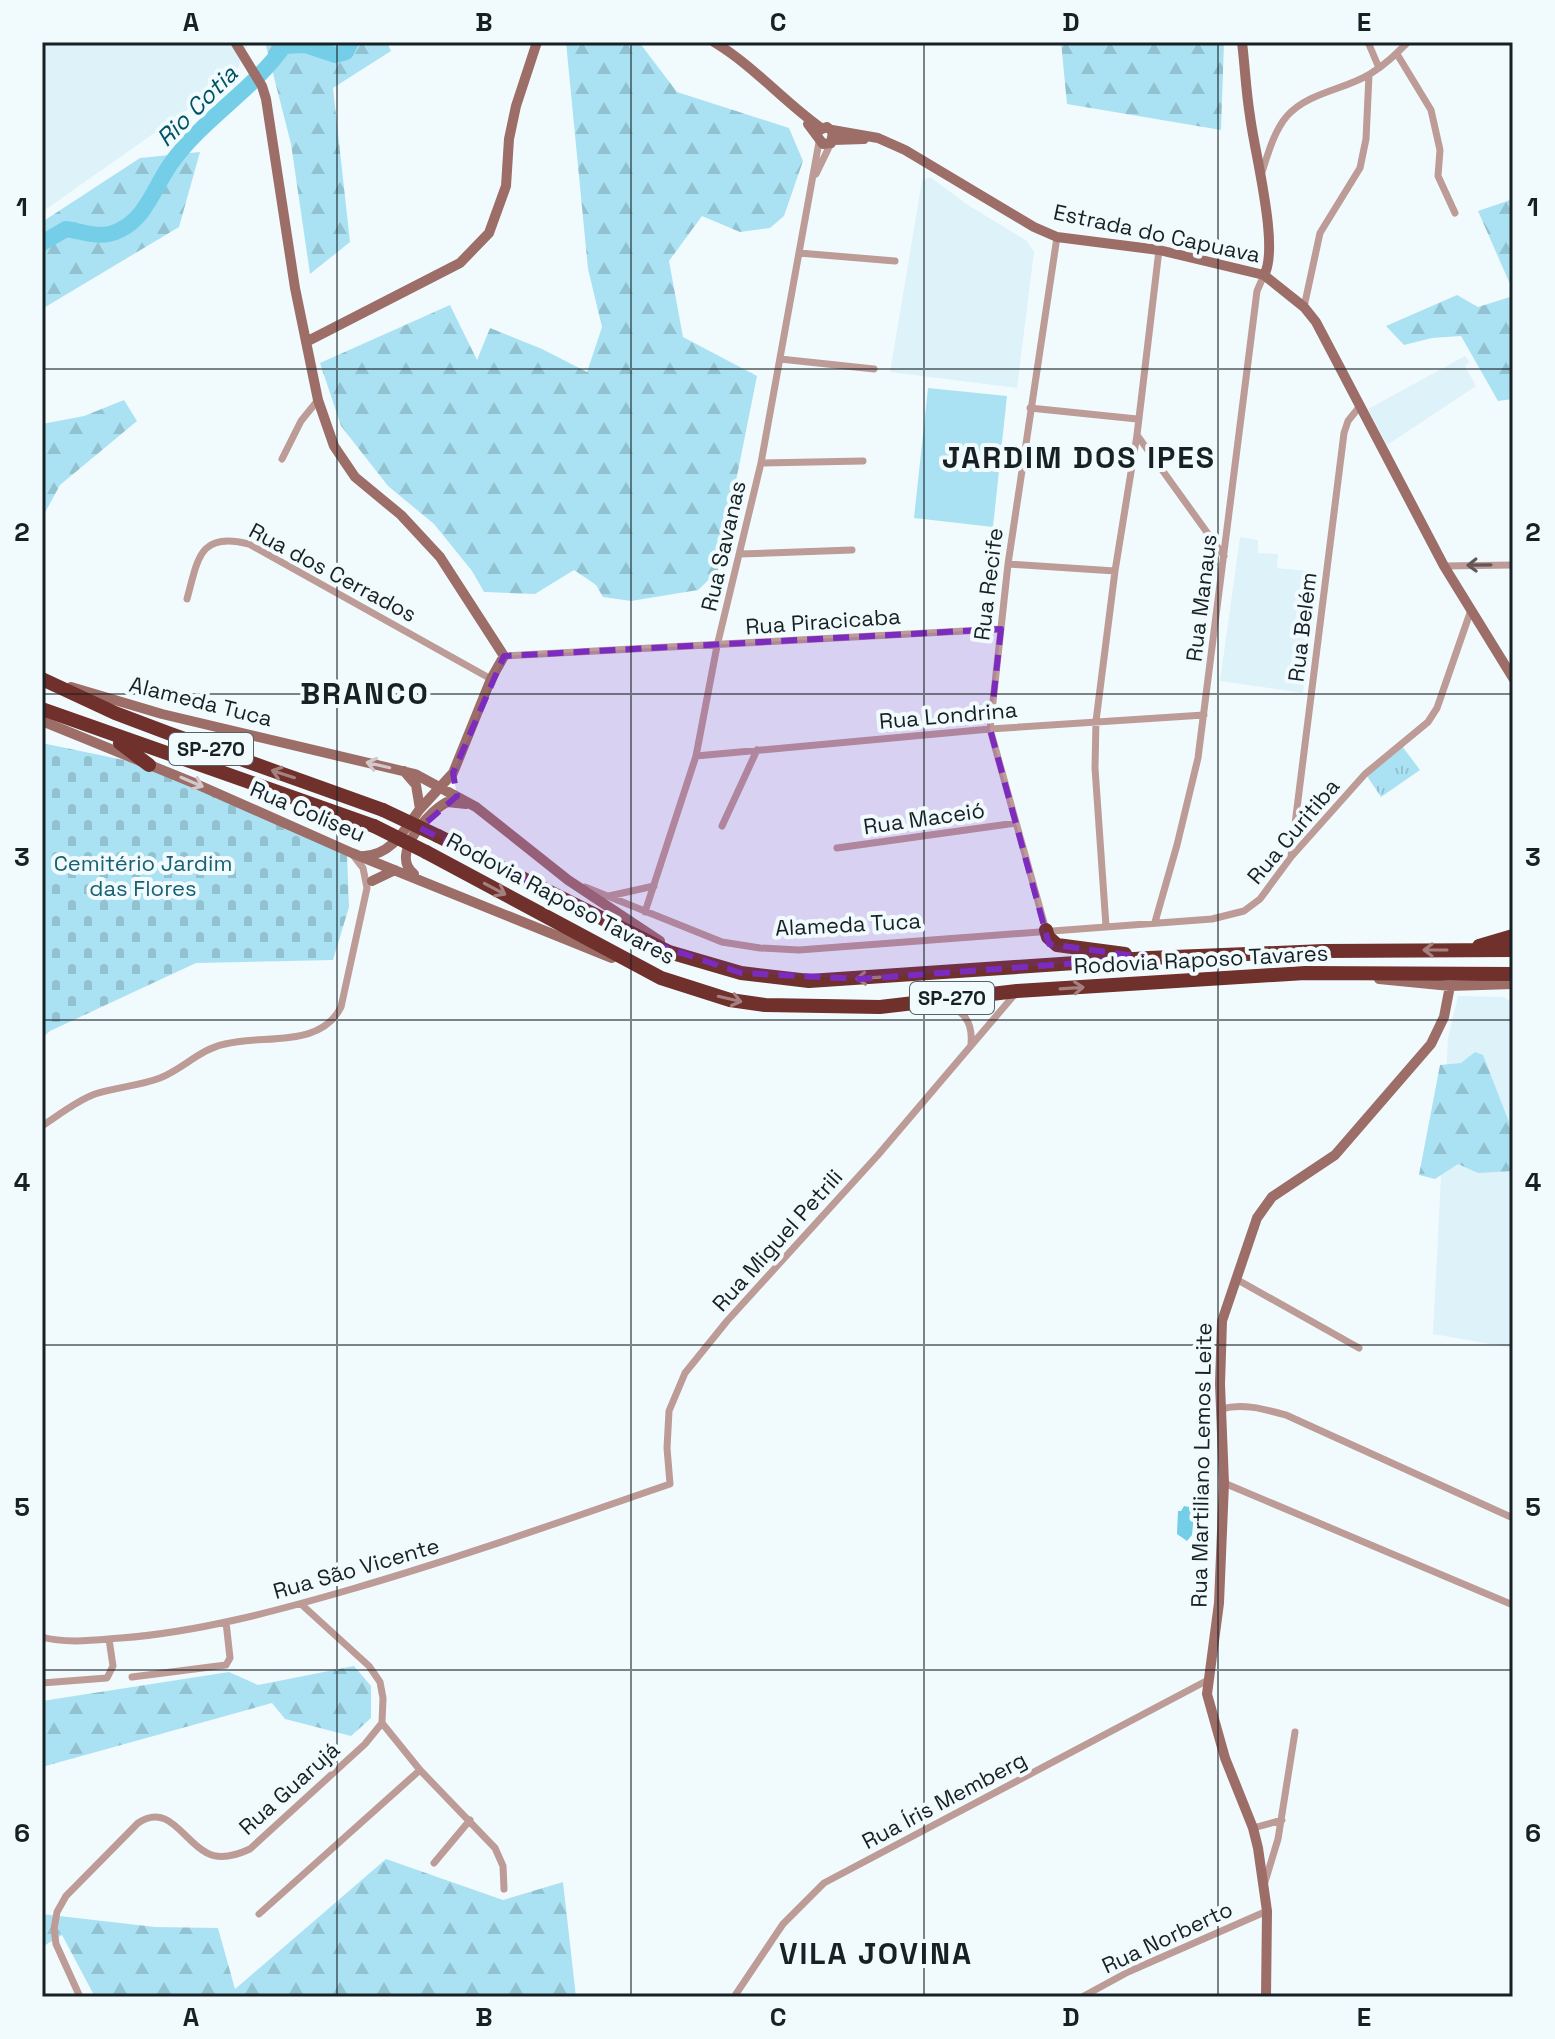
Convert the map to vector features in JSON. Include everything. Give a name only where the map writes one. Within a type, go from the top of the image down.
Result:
[{"type":"highway","name":"Rodovia Raposo Tavares","points":[[42,679],[142,723],[383,810],[639,939],[704,964],[766,977],[809,981],[1149,958],[1324,951],[1513,950]]},
{"type":"highway","name":"Rodovia Raposo Tavares","points":[[42,709],[374,826],[661,978],[730,1000],[765,1005],[880,1007],[1017,991],[1305,973],[1511,983]]},
{"type":"highway","points":[[107,733],[149,765]]},
{"type":"highway","points":[[1046,930],[1048,937],[1057,945],[1149,958]]},
{"type":"highway","points":[[1465,950],[1513,936]]},
{"type":"street","points":[[42,1126],[86,1097],[163,1077],[204,1051],[225,1044],[302,1036],[322,1029],[335,1018],[341,1007],[369,885],[420,809],[453,773],[491,679],[504,656],[440,557],[401,515],[355,477],[334,446],[318,400],[306,342],[268,108],[262,86],[235,42]]},
{"type":"street","points":[[306,342],[460,263],[483,241],[506,186],[509,139],[516,106],[537,42]]},
{"type":"street","points":[[714,42],[746,62],[826,136]]},
{"type":"street","points":[[1242,42],[1250,119],[1262,173],[1269,259],[1264,275]]},
{"type":"street","points":[[1368,42],[1379,68]]},
{"type":"street","points":[[1262,173],[1270,147],[1288,116],[1301,104],[1369,75],[1408,42]]},
{"type":"street","points":[[1397,54],[1431,110],[1440,150],[1438,176],[1455,213]]},
{"type":"street","points":[[1304,307],[1320,233],[1360,168],[1366,139],[1369,75]]},
{"type":"street","name":"Estrada do Capuava","points":[[826,136],[878,138],[905,150],[1034,227],[1057,237],[1159,250],[1264,275],[1304,307],[1316,322],[1444,566],[1513,678]]},
{"type":"street","name":"Rua Savanas","points":[[645,912],[696,756],[717,646],[761,463],[812,183],[826,136]]},
{"type":"street","name":"Rua Recife","points":[[1046,930],[990,729],[1008,564],[1057,237]]},
{"type":"street","points":[[1106,926],[1095,768],[1096,721],[1115,571],[1137,435],[1159,250]]},
{"type":"street","points":[[799,253],[895,261]]},
{"type":"street","name":"Rua Manaus","points":[[1155,922],[1198,758],[1257,291],[1264,275]]},
{"type":"street","points":[[780,359],[874,369]]},
{"type":"street","points":[[282,459],[301,421],[318,400]]},
{"type":"street","name":"Rua Belém","points":[[1291,857],[1344,433],[1348,421],[1360,406]]},
{"type":"street","points":[[1030,408],[1137,419]]},
{"type":"street","points":[[1137,435],[1225,556]]},
{"type":"street","points":[[761,463],[863,461]]},
{"type":"street","name":"Rua dos Cerrados","points":[[187,599],[199,557],[213,541],[231,539],[249,544],[491,679]]},
{"type":"street","points":[[740,554],[852,550]]},
{"type":"street","points":[[1008,564],[1115,571]]},
{"type":"street","points":[[1444,566],[1513,565]]},
{"type":"street","name":"Rua Curitiba","points":[[1046,930],[1212,919],[1244,911],[1260,899],[1291,857],[1365,774],[1434,715],[1471,610]]},
{"type":"street","name":"Rua Piracicaba","points":[[504,656],[1001,629]]},
{"type":"street","name":"Alameda Tuca","points":[[42,679],[162,714],[403,771],[439,785],[476,807],[568,880],[657,939],[704,964]]},
{"type":"street","name":"Rua Londrina","points":[[696,756],[990,729],[1204,715]]},
{"type":"street","name":"Rua Coliseu","points":[[42,721],[382,865],[661,978]]},
{"type":"street","points":[[722,826],[757,750]]},
{"type":"street","points":[[403,771],[416,785],[420,809]]},
{"type":"street","points":[[453,773],[459,797]]},
{"type":"street","points":[[422,880],[408,870],[405,856],[408,845],[426,819],[438,806],[447,802],[458,801],[476,807]]},
{"type":"street","name":"Rua Maceió","points":[[837,848],[1016,823]]},
{"type":"street","points":[[357,854],[373,856],[394,844]]},
{"type":"street","points":[[357,854],[369,885]]},
{"type":"street","points":[[369,885],[395,870]]},
{"type":"street","name":"Alameda Tuca","points":[[568,880],[722,942],[760,948],[799,950],[1046,930]]},
{"type":"street","points":[[608,896],[654,886]]},
{"type":"street","points":[[1305,973],[1450,986],[1511,983]]},
{"type":"street","name":"Rua Martiliano Lemos Leite","points":[[1266,1997],[1265,1884],[1253,1828],[1214,1722],[1207,1694],[1219,1603],[1224,1483],[1222,1321],[1257,1218],[1266,1204],[1335,1155],[1431,1044],[1444,1017],[1450,986]]},
{"type":"street","name":"Rua Miguel Petrili","points":[[670,1484],[667,1448],[669,1411],[685,1373],[727,1321],[878,1155],[1017,991]]},
{"type":"street","points":[[924,1001],[953,1007],[961,1013],[973,1028],[971,1044]]},
{"type":"street","points":[[1236,1279],[1359,1348]]},
{"type":"street","points":[[1221,1409],[1249,1407],[1286,1415],[1513,1518]]},
{"type":"street","points":[[1224,1483],[1513,1605]]},
{"type":"street","name":"Rua São Vicente","points":[[42,1637],[53,1640],[109,1639],[173,1634],[301,1604],[432,1566],[670,1484]]},
{"type":"street","points":[[301,1604],[369,1666],[380,1682],[382,1723],[420,1770],[470,1820],[500,1857],[504,1889]]},
{"type":"street","points":[[132,1677],[226,1665],[230,1658],[226,1622]]},
{"type":"street","points":[[42,1683],[107,1678],[113,1666],[109,1639]]},
{"type":"street","name":"Rua Íris Memberg","points":[[734,1997],[783,1924],[824,1883],[1208,1680]]},
{"type":"street","name":"Rua Guarujá","points":[[80,1997],[56,1944],[54,1929],[57,1912],[66,1896],[138,1823],[161,1817],[171,1821],[206,1853],[241,1854],[365,1744],[382,1723]]},
{"type":"street","name":"Rua Martiliano Lemos Leite","points":[[1265,1884],[1282,1820],[1295,1732]]},
{"type":"street","points":[[259,1914],[420,1770]]},
{"type":"street","points":[[434,1863],[470,1820]]},
{"type":"street","points":[[1253,1828],[1282,1820]]},
{"type":"street","name":"Rua Norberto","points":[[1082,1997],[1128,1972],[1267,1911]]},
{"type":"highlighted area","points":[[1001,629],[990,729],[1049,944],[1149,958],[860,979],[741,973],[639,939],[420,828],[457,796],[453,773],[504,656]]},
{"type":"shaded area","points":[[42,42],[249,42],[234,77],[42,212]]},
{"type":"shaded area","points":[[930,177],[968,205],[1027,241],[1034,252],[1017,388],[890,372],[922,181]]},
{"type":"shaded area","points":[[1465,356],[1470,362],[1465,366],[1476,386],[1387,445],[1368,409]]},
{"type":"shaded area","points":[[1240,537],[1258,540],[1258,553],[1278,554],[1277,568],[1317,572],[1303,693],[1220,681]]},
{"type":"shaded area","points":[[1458,996],[1504,997],[1513,1003],[1513,1348],[1433,1334],[1448,1038]]},
{"type":"shaded area","points":[[1184,1506],[1194,1514],[1192,1535],[1187,1541],[1177,1534],[1178,1511]]},
{"type":"green space","points":[[265,42],[387,42],[391,51],[333,88],[350,242],[310,274],[291,144]]},
{"type":"green space","points":[[566,42],[639,42],[677,92],[789,128],[803,161],[784,216],[770,228],[740,232],[702,216],[669,261],[683,337],[757,376],[718,571],[698,590],[631,601],[603,597],[596,585],[574,570],[535,594],[484,592],[472,571],[434,524],[388,486],[341,426],[320,363],[450,305],[477,360],[490,328],[587,372],[602,327],[588,269]]},
{"type":"green space","points":[[1061,42],[1224,42],[1221,130],[1067,104]]},
{"type":"green space","points":[[200,152],[179,227],[42,309],[42,222],[140,158]]},
{"type":"green space","points":[[1513,199],[1513,291],[1478,211]]},
{"type":"green space","points":[[1457,295],[1478,307],[1513,296],[1513,399],[1498,401],[1461,336],[1432,338],[1404,345],[1386,326]]},
{"type":"green space","points":[[928,388],[1007,396],[993,527],[914,518]]},
{"type":"green space","points":[[124,400],[137,421],[60,485],[42,518],[42,424],[84,416]]},
{"type":"green space","name":"Cemitério Jardim das Flores","points":[[42,743],[138,763],[347,855],[349,907],[333,960],[196,963],[50,1031],[42,1038]]},
{"type":"green space","points":[[1402,746],[1420,770],[1381,797],[1367,776]]},
{"type":"green space","points":[[1475,1052],[1483,1055],[1509,1122],[1513,1171],[1478,1173],[1458,1164],[1435,1179],[1419,1175],[1440,1065],[1461,1063]]},
{"type":"green space","points":[[354,1666],[371,1686],[371,1718],[351,1736],[285,1719],[272,1703],[42,1767],[42,1701],[229,1672],[258,1685]]},
{"type":"green space","points":[[386,1859],[503,1900],[563,1882],[576,1997],[95,1997],[62,1935],[42,1947],[42,1914],[155,1927],[218,1928],[235,1989]]},
{"type":"waterway","name":"Rio Cotia","points":[[42,243],[66,229],[106,234],[129,224],[144,209],[185,146],[272,62],[284,46],[305,45],[335,55],[346,52],[351,42]]},
{"type":"district","name":"JARDIM DOS IPES","points":[[1079,458]]},
{"type":"district","name":"BRANCO","points":[[365,694]]},
{"type":"district","name":"VILA JOVINA","points":[[876,1954]]}]
